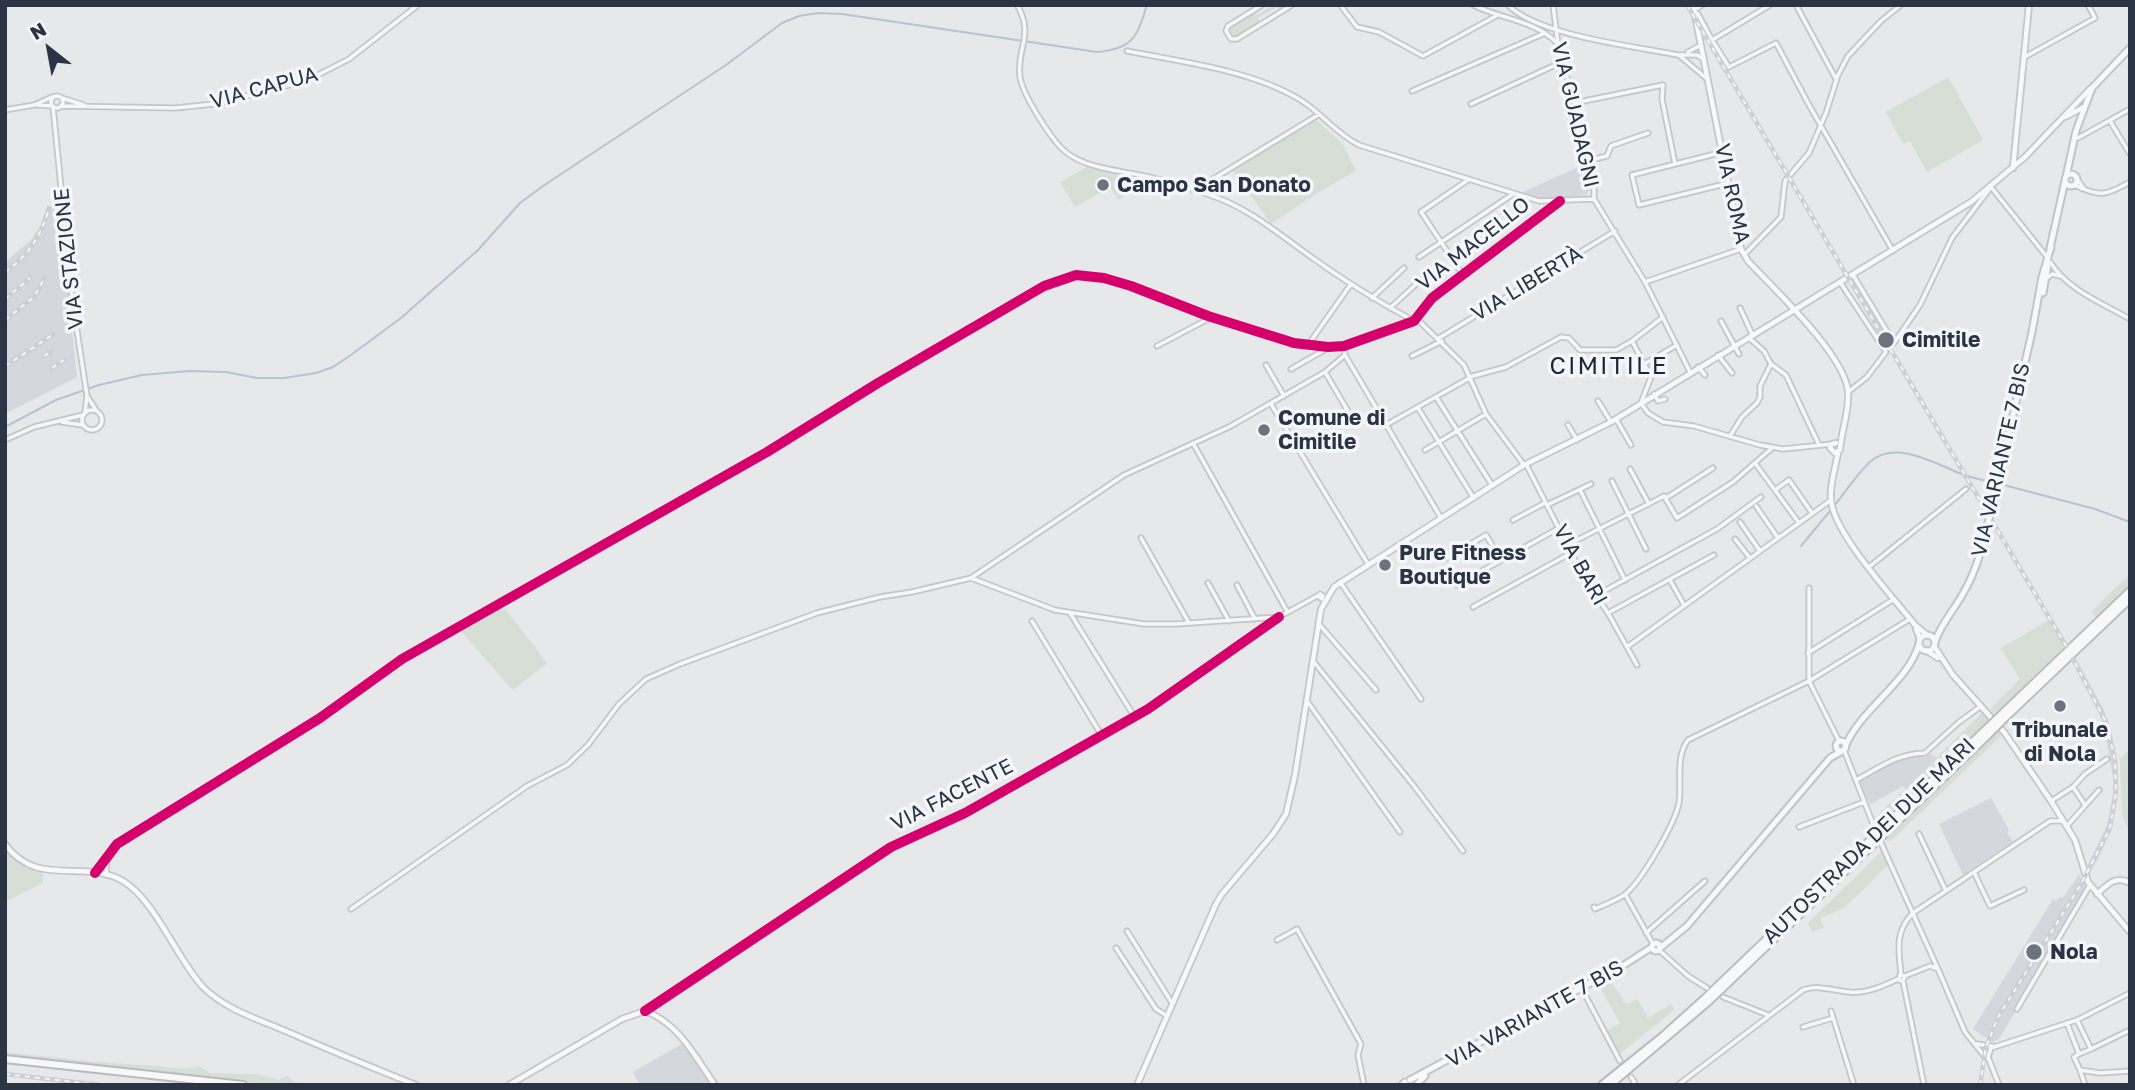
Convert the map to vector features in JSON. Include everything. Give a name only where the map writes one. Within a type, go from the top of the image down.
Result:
[{"type":"highway","name":"AUTOSTRADA DEI DUE MARI","points":[[2007,713],[2130,591]]},
{"type":"highway","name":"AUTOSTRADA DEI DUE MARI","points":[[1602,1085],[1704,999],[2130,598]]},
{"type":"highway","name":"AUTOSTRADA DEI DUE MARI","points":[[1610,1085],[1708,1002],[1986,733]]},
{"type":"highway","points":[[5,1059],[243,1085]]},
{"type":"main road","name":"VIA VARIANTE 7 BIS","points":[[1409,1084],[1679,933],[1713,897],[1830,758],[1839,743],[1852,733],[1909,664],[1934,644],[1971,578],[1989,523],[2072,159],[2076,131],[2092,88],[2130,48]]},
{"type":"main road","name":"VIA VARIANTE 7 BIS","points":[[2063,198],[2075,182],[2072,159]]},
{"type":"main road","points":[[2071,174],[2075,182],[2067,184],[2066,179],[2071,174]]},
{"type":"main road","name":"VIA VARIANTE 7 BIS","points":[[2032,332],[2046,279],[2051,270],[2048,259]]},
{"type":"main road","name":"VIA VARIANTE 7 BIS","points":[[2041,286],[2051,270]]},
{"type":"main road","name":"VIA VARIANTE 7 BIS","points":[[1909,664],[1919,642],[1944,622]]},
{"type":"main road","points":[[1927,635],[1934,644]]},
{"type":"main road","points":[[1919,642],[1926,651]]},
{"type":"main road","name":"VIA VARIANTE 7 BIS","points":[[1830,758],[1844,749],[1852,733]]},
{"type":"main road","points":[[1839,743],[1845,743],[1844,749]]},
{"type":"street","name":"VIA CAPUA","points":[[34,105],[140,109],[198,106],[308,80],[349,59],[418,5]]},
{"type":"street","name":"VIA BARI","points":[[1017,5],[1024,18],[1026,34],[1020,69],[1022,84],[1052,138],[1063,150],[1089,164],[1147,176],[1195,190],[1253,214],[1351,284],[1415,320],[1440,339],[1464,365],[1486,414],[1525,465],[1595,596],[1608,613],[1637,665]]},
{"type":"street","points":[[1262,5],[1228,26],[1228,36],[1237,39],[1292,5]]},
{"type":"street","points":[[1473,5],[1496,16],[1519,21],[1545,33],[1558,44]]},
{"type":"street","points":[[1508,5],[1526,19],[1556,31],[1697,55],[1704,60]]},
{"type":"street","name":"VIA GUADAGNI","points":[[1552,5],[1558,44],[1594,189],[1594,199]]},
{"type":"street","points":[[1702,5],[1694,9],[1728,68],[1776,43],[1893,250]]},
{"type":"street","points":[[1712,40],[1770,5]]},
{"type":"street","points":[[1796,5],[1836,79]]},
{"type":"street","points":[[1744,255],[1781,217],[1785,181],[1809,153],[1836,79],[1848,56],[1863,38],[1901,5]]},
{"type":"street","points":[[2013,169],[2029,5]]},
{"type":"street","points":[[2023,58],[2095,18],[2088,5]]},
{"type":"street","points":[[1341,6],[1357,27],[1380,32],[1423,56],[1496,16]]},
{"type":"street","name":"VIA ROMA","points":[[1694,9],[1741,249],[1833,358],[1848,392]]},
{"type":"street","points":[[1412,92],[1545,33]]},
{"type":"street","points":[[1681,54],[1702,45]]},
{"type":"street","points":[[1128,51],[1203,66],[1275,87],[1299,99],[1342,136],[1359,145],[1513,194],[1539,201],[1560,201]]},
{"type":"street","points":[[1681,54],[1708,79]]},
{"type":"street","points":[[1687,60],[1695,63],[1704,60]]},
{"type":"street","points":[[1471,104],[1564,61]]},
{"type":"street","points":[[1574,103],[1663,85],[1662,99],[1675,164]]},
{"type":"street","points":[[1137,1085],[1222,894],[1273,834],[1286,814],[1318,623],[1322,606],[1331,591],[1367,564],[1492,485],[1525,465],[1614,420],[1853,275],[1991,187],[2013,169],[2092,88]]},
{"type":"street","points":[[5,110],[34,105],[52,97],[61,97],[89,107]]},
{"type":"street","points":[[52,97],[56,122]]},
{"type":"street","points":[[56,122],[61,97]]},
{"type":"street","points":[[2076,104],[2084,107]]},
{"type":"street","points":[[2062,119],[2084,107]]},
{"type":"street","points":[[2078,138],[2130,109]]},
{"type":"street","points":[[1195,190],[1318,115]]},
{"type":"street","points":[[2062,119],[2072,120],[2076,131]]},
{"type":"street","points":[[2110,121],[2130,154]]},
{"type":"street","name":"VIA STAZIONE","points":[[56,122],[72,298],[87,394],[84,413]]},
{"type":"street","points":[[1586,161],[1607,156],[1611,146],[1648,133]]},
{"type":"street","points":[[1723,152],[1632,175],[1639,205],[1729,183]]},
{"type":"street","points":[[1463,275],[1421,212],[1468,180]]},
{"type":"street","points":[[2075,182],[2085,191],[2099,195],[2108,194],[2130,182]]},
{"type":"street","points":[[1991,187],[2048,259]]},
{"type":"street","points":[[1853,275],[1894,343],[1920,305],[1952,237],[1991,187]]},
{"type":"street","points":[[1419,257],[1513,194]]},
{"type":"street","points":[[1594,199],[1645,282],[1690,372]]},
{"type":"street","name":"VIA MACELLO","points":[[1415,320],[1432,298],[1560,201],[1594,199]]},
{"type":"street","name":"VIA LIBERTÀ","points":[[1412,356],[1615,231]]},
{"type":"street","points":[[1645,282],[1741,249]]},
{"type":"street","points":[[1372,298],[1404,268]]},
{"type":"street","points":[[2051,270],[2088,296],[2130,319]]},
{"type":"street","points":[[2046,279],[2054,274],[2065,279]]},
{"type":"street","points":[[95,873],[121,841],[312,724],[402,659],[777,446],[878,383],[1044,286],[1076,275],[1104,278],[1210,316],[1308,345],[1345,346],[1415,320]]},
{"type":"street","points":[[1390,308],[1425,276]]},
{"type":"street","points":[[1840,282],[1886,352],[1867,377],[1848,392],[1841,436],[1835,448],[1836,466],[1831,500],[1833,510],[1844,532],[1869,566],[1915,625],[1927,635]]},
{"type":"street","points":[[1308,345],[1351,284]]},
{"type":"street","points":[[1740,308],[1751,337],[1772,364],[1786,375],[1821,445]]},
{"type":"street","points":[[1157,346],[1210,316]]},
{"type":"street","points":[[1386,425],[1471,377],[1506,367],[1562,337],[1569,338],[1580,350],[1616,350],[1663,317]]},
{"type":"street","points":[[1721,321],[1739,355]]},
{"type":"street","points":[[1632,341],[1651,377],[1641,402]]},
{"type":"street","points":[[1645,364],[1677,345]]},
{"type":"street","points":[[1345,346],[1345,355],[1441,518]]},
{"type":"street","points":[[1291,369],[1330,347]]},
{"type":"street","points":[[351,909],[527,786],[567,765],[588,745],[619,704],[653,675],[817,613],[971,578],[1124,475],[1229,427],[1325,372],[1345,355]]},
{"type":"street","points":[[1718,355],[1732,373]]},
{"type":"street","points":[[1731,436],[1742,416],[1757,403],[1760,386],[1772,364]]},
{"type":"street","points":[[1266,365],[1284,396]]},
{"type":"street","points":[[1698,367],[1704,375]]},
{"type":"street","points":[[1325,372],[1349,413]]},
{"type":"street","points":[[57,422],[82,425],[90,431],[100,427],[102,417],[87,394]]},
{"type":"street","points":[[1654,394],[1658,401],[1665,399]]},
{"type":"street","points":[[1436,397],[1492,485]]},
{"type":"street","points":[[1598,401],[1630,445]]},
{"type":"street","points":[[1641,402],[1648,413],[1663,422],[1694,426],[1772,447],[1821,445],[1835,448]]},
{"type":"street","points":[[1271,404],[1367,564]]},
{"type":"street","points":[[1418,408],[1473,497]]},
{"type":"street","points":[[5,440],[34,427],[91,410],[97,411]]},
{"type":"street","points":[[82,425],[84,413]]},
{"type":"street","points":[[1425,450],[1486,414]]},
{"type":"street","points":[[1568,425],[1577,440]]},
{"type":"street","points":[[1192,443],[1287,611]]},
{"type":"street","points":[[1665,497],[1677,518],[1733,482],[1772,447]]},
{"type":"street","points":[[1755,463],[1799,523]]},
{"type":"street","points":[[1567,545],[1665,497],[1713,468]]},
{"type":"street","points":[[1630,469],[1649,504]]},
{"type":"street","points":[[1775,490],[1788,480],[1812,513]]},
{"type":"street","points":[[1612,481],[1646,549]]},
{"type":"street","points":[[1513,520],[1591,484]]},
{"type":"street","points":[[1869,566],[1966,489]]},
{"type":"street","points":[[1580,490],[1625,580]]},
{"type":"street","points":[[1595,596],[1717,529],[1761,497]]},
{"type":"street","points":[[1627,647],[1831,500]]},
{"type":"street","points":[[1756,506],[1778,538]]},
{"type":"street","points":[[1740,522],[1760,551]]},
{"type":"street","points":[[1457,585],[1559,528]]},
{"type":"street","points":[[1444,559],[1486,535],[1501,560]]},
{"type":"street","points":[[1141,538],[1189,624]]},
{"type":"street","points":[[1735,539],[1749,558]]},
{"type":"street","points":[[1473,607],[1571,553]]},
{"type":"street","points":[[1608,613],[1714,555]]},
{"type":"street","points":[[971,578],[1070,614],[1118,621],[1161,625],[1279,617]]},
{"type":"street","points":[[1670,579],[1685,606]]},
{"type":"street","points":[[1340,582],[1421,699]]},
{"type":"street","points":[[1208,583],[1229,621]]},
{"type":"street","points":[[1237,584],[1255,619]]},
{"type":"street","points":[[1809,588],[1809,681],[1839,743]]},
{"type":"street","name":"VIA FACENTE","points":[[645,1011],[891,847],[965,813],[1102,736],[1134,717],[1287,611],[1331,591]]},
{"type":"street","points":[[1320,596],[1322,606]]},
{"type":"street","points":[[1808,653],[1894,599]]},
{"type":"street","points":[[1070,614],[1134,717]]},
{"type":"street","points":[[1594,907],[1595,909],[1625,894],[1644,871],[1674,816],[1678,803],[1682,751],[1688,740],[1809,681],[1910,619]]},
{"type":"street","points":[[1032,621],[1102,736]]},
{"type":"street","points":[[1318,623],[1376,690]]},
{"type":"street","points":[[1915,625],[1919,642]]},
{"type":"street","points":[[1934,644],[1944,664]]},
{"type":"street","points":[[1926,651],[1944,664],[2004,732],[2066,823],[2090,885],[2130,934]]},
{"type":"street","points":[[1312,661],[1464,851]]},
{"type":"street","points":[[1307,701],[1400,832]]},
{"type":"street","points":[[1856,780],[1895,758],[1912,753],[1925,753],[1981,706]]},
{"type":"street","points":[[1844,749],[1875,829]]},
{"type":"street","points":[[2050,821],[2052,803],[2085,774],[2107,760]]},
{"type":"street","points":[[2073,787],[2085,805]]},
{"type":"street","points":[[2066,823],[2099,790]]},
{"type":"street","points":[[1798,827],[1864,802]]},
{"type":"street","points":[[1924,1085],[1898,949],[1899,934],[1906,920],[2050,821],[2066,823]]},
{"type":"street","points":[[1919,834],[1946,891]]},
{"type":"street","points":[[1881,843],[1971,1041],[1989,1062],[2000,1085]]},
{"type":"street","points":[[5,844],[19,859],[40,869],[106,875],[120,880],[135,891],[195,976],[219,1001],[416,1085]]},
{"type":"street","points":[[106,875],[107,858]]},
{"type":"street","points":[[1974,872],[1990,906],[2024,890]]},
{"type":"street","points":[[2099,896],[2114,881],[2119,879],[2130,883]]},
{"type":"street","points":[[1646,933],[1705,881]]},
{"type":"street","points":[[2017,1009],[2090,885]]},
{"type":"street","points":[[1625,894],[1656,947],[1691,978],[1707,988]]},
{"type":"street","points":[[1277,940],[1297,929],[1360,1044],[1358,1055],[1364,1085]]},
{"type":"street","points":[[1127,930],[1172,1004]]},
{"type":"street","points":[[1116,948],[1156,1009],[1167,1016]]},
{"type":"street","points":[[1678,1085],[1751,1032],[1795,995],[1810,988],[1817,986],[1857,992],[1930,967],[1938,969]]},
{"type":"street","points":[[1582,988],[1620,1061]]},
{"type":"street","points":[[1971,1041],[1983,1046],[1998,1045],[2077,1020],[2130,993]]},
{"type":"street","points":[[1723,997],[1768,1016]]},
{"type":"street","points":[[509,1085],[622,1019],[645,1011],[669,1023],[676,1030],[715,1085]]},
{"type":"street","points":[[1831,1011],[1854,1085]]},
{"type":"street","points":[[1803,1027],[1833,1018]]},
{"type":"street","points":[[2077,1020],[2091,1049]]},
{"type":"street","points":[[2067,1023],[2079,1054]]},
{"type":"street","points":[[2085,1085],[2074,1057],[2130,1030]]},
{"type":"street","points":[[1989,1062],[1989,1051],[1998,1045]]},
{"type":"street","points":[[2080,1070],[2100,1073],[2130,1071]]},
{"type":"street","points":[[1631,1077],[1636,1085]]},
{"type":"shaded area","points":[[1273,5],[1288,5],[1280,10],[1277,7],[1258,18],[1260,22],[1235,37],[1230,35],[1231,27]]},
{"type":"shaded area","points":[[1948,77],[1983,140],[1927,172],[1910,141],[1903,144],[1886,112]]},
{"type":"shaded area","points":[[1316,120],[1343,144],[1356,171],[1271,224],[1232,169]]},
{"type":"shaded area","name":"Campo San Donato","points":[[1090,165],[1095,169],[1151,179],[1118,200],[1110,187],[1075,207],[1060,182]]},
{"type":"shaded area","points":[[1583,165],[1590,190],[1586,195],[1548,199],[1518,194]]},
{"type":"shaded area","points":[[47,206],[58,206],[77,377],[5,414],[5,262],[31,240],[40,227]]},
{"type":"shaded area","points":[[2130,574],[2130,585],[2096,617],[2091,612]]},
{"type":"shaded area","points":[[502,605],[547,663],[513,690],[459,629]]},
{"type":"shaded area","points":[[2049,620],[2065,646],[1995,714],[1990,709],[2020,679],[2001,648]]},
{"type":"shaded area","points":[[2075,657],[2103,708],[2111,729],[2117,761],[2118,788],[2114,817],[2103,849],[2089,875],[2086,869],[2107,825],[2113,795],[2113,777],[2104,728],[2097,708],[2072,660]]},
{"type":"shaded area","points":[[1982,713],[1989,720],[1878,827],[1874,819]]},
{"type":"shaded area","points":[[1997,731],[2001,736],[1891,841],[1884,840]]},
{"type":"shaded area","points":[[2130,749],[2130,833],[2122,815],[2120,760]]},
{"type":"shaded area","points":[[1930,754],[1938,758],[1906,790],[1903,786],[1871,804],[1867,800],[1860,780],[1895,760],[1912,755],[1926,757]]},
{"type":"shaded area","points":[[1991,798],[2013,841],[1963,875],[1939,824]]},
{"type":"shaded area","points":[[5,848],[19,862],[43,872],[43,883],[5,902]]},
{"type":"shaded area","points":[[1882,851],[1888,865],[1844,908],[1820,918],[1824,928],[1812,932],[1808,923]]},
{"type":"shaded area","points":[[2079,874],[2088,890],[1999,1039],[1992,1042],[1973,1029],[2053,899],[2056,901],[2060,897],[2063,898]]},
{"type":"shaded area","points":[[1609,978],[1624,1002],[1628,1004],[1637,999],[1648,1018],[1671,1004],[1674,1010],[1620,1054],[1607,1030],[1620,1023],[1598,984]]},
{"type":"shaded area","points":[[682,1044],[713,1085],[640,1085],[633,1072]]},
{"type":"shaded area","points":[[5,1052],[178,1068],[199,1066],[210,1073],[255,1074],[279,1080],[287,1076],[294,1082],[325,1085],[269,1085],[5,1056]]},
{"type":"waterway","points":[[5,427],[56,400],[99,385],[142,375],[189,371],[284,378],[316,373],[333,367],[401,318],[478,250],[520,203],[726,65],[782,23],[799,16],[818,13],[842,14],[1097,52],[1119,48],[1132,39],[1147,5]]},
{"type":"waterway","points":[[1835,505],[1870,462],[1892,453],[1916,456],[1962,474]]},
{"type":"waterway","points":[[1967,476],[1994,483]]},
{"type":"waterway","points":[[2000,484],[2095,509],[2130,522]]},
{"type":"waterway","points":[[1801,546],[1830,511]]},
{"type":"railway","points":[[1687,5],[2066,646]]},
{"type":"railway","points":[[5,272],[21,259],[33,244],[49,208]]},
{"type":"railway","points":[[5,320],[34,297],[45,277]]},
{"type":"railway","points":[[5,299],[30,278]]},
{"type":"railway","points":[[5,366],[54,334]]},
{"type":"railway","points":[[44,356],[51,352]]},
{"type":"railway","points":[[52,368],[64,360]]},
{"type":"railway","points":[[1980,1085],[1986,1047],[1998,1017],[2080,886],[2110,828],[2116,793],[2115,760],[2106,722],[2073,659]]},
{"type":"railway","points":[[5,1074],[100,1085]]},
{"type":"cycle path","points":[[95,873],[117,844],[320,718],[402,659],[767,452],[878,383],[1044,286],[1076,275],[1104,278],[1208,316],[1294,343],[1344,346],[1414,321],[1432,298],[1560,201]]},
{"type":"cycle path","points":[[645,1011],[891,847],[965,813],[1148,709],[1279,617]]},
{"type":"place","name":"Campo San Donato","points":[[1103,185]]},
{"type":"place","name":"Cimitile","points":[[1886,340]]},
{"type":"place","name":"Comune di Cimitile","points":[[1264,430]]},
{"type":"place","name":"Pure Fitness Boutique","points":[[1385,565]]},
{"type":"place","name":"Tribunale di Nola","points":[[2060,706]]},
{"type":"place","name":"Nola","points":[[2034,952]]},
{"type":"district","name":"CIMITILE","points":[[1609,366]]}]
